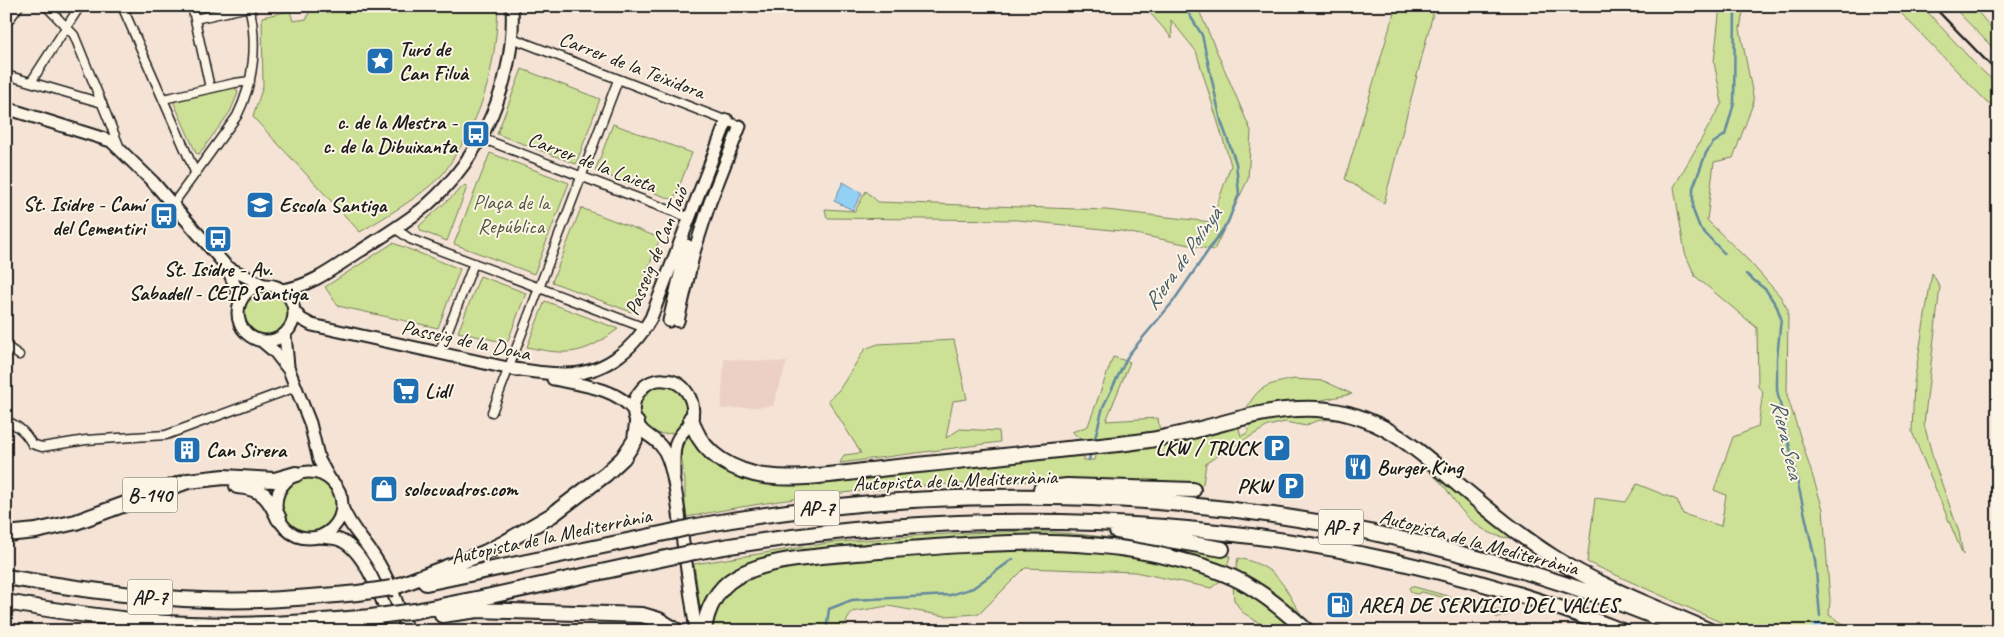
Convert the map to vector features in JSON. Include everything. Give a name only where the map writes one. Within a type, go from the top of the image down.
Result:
[{"type":"highway","points":[[691,418],[697,435],[715,456],[746,471],[771,476],[796,477],[1082,448],[1159,438],[1284,410],[1312,408],[1345,413],[1374,422],[1410,444],[1500,519],[1553,557],[1616,590],[1710,631]]},
{"type":"highway","points":[[401,586],[466,561],[497,546],[568,504],[624,458],[635,440],[635,417]]},
{"type":"highway","name":"B-140","points":[[6,534],[76,522],[188,482],[224,477],[275,480],[299,473]]},
{"type":"highway","points":[[6,539],[43,534],[76,526],[176,493],[209,486],[237,486],[256,490],[272,502],[279,520]]},
{"type":"highway","points":[[981,496],[1067,486],[1193,490]]},
{"type":"highway","name":"Autopista de la Mediterrània","points":[[6,577],[110,593],[185,599],[259,600],[358,593],[574,553],[692,527],[831,506],[981,496],[1072,496],[1148,500],[1261,513],[1353,529],[1444,549],[1516,569],[1603,598],[1687,631]]},
{"type":"highway","points":[[1065,521],[1222,549]]},
{"type":"highway","name":"Autopista de la Mediterrània","points":[[6,602],[83,615],[156,622],[269,624],[372,617],[419,610],[675,556],[766,540],[877,527],[971,522],[1065,521],[1234,533],[1343,551],[1454,577],[1507,592],[1622,631]]},
{"type":"highway","points":[[704,631],[709,610],[726,584],[738,576],[776,562],[843,554],[1021,542],[1066,542],[1138,550],[1182,560],[1229,576],[1258,591],[1307,631]]},
{"type":"highway","points":[[419,610],[437,615],[478,610],[642,615],[659,620],[677,631]]},
{"type":"main road","points":[[282,290],[312,282],[396,228],[427,205],[449,183],[481,138],[502,87],[512,38],[512,6]]},
{"type":"main road","points":[[6,108],[105,138],[120,148],[173,204],[227,267],[241,300]]},
{"type":"main road","name":"Passeig de Can Taió","points":[[509,368],[564,374],[586,372],[615,359],[628,350],[651,318],[725,125]]},
{"type":"main road","name":"Passeig de Can Taió","points":[[725,125],[724,140],[689,235],[674,321],[710,202],[740,126]]},
{"type":"main road","points":[[227,267],[263,285],[274,286],[282,290],[294,309]]},
{"type":"main road","points":[[289,370],[287,332],[294,309],[312,282]]},
{"type":"main road","points":[[263,285],[252,289],[241,300],[238,316],[242,328],[251,337],[264,342],[276,352],[289,370],[314,439],[319,460],[339,491],[342,506],[349,522],[380,564],[407,631]]},
{"type":"main road","name":"Passeig de la Dona","points":[[294,309],[301,320],[312,325],[610,392],[622,398],[635,417]]},
{"type":"main road","name":"Passeig de la Dona","points":[[287,332],[312,325]]},
{"type":"main road","points":[[264,342],[273,341],[287,332]]},
{"type":"main road","points":[[674,477],[666,454],[652,437],[644,432],[635,417],[636,396],[643,387],[654,381],[664,380],[682,386],[692,402],[690,422],[681,434],[675,447],[674,477],[696,631]]},
{"type":"main road","name":"Passeig de la Dona","points":[[610,392],[626,392],[643,387]]},
{"type":"main road","points":[[652,437],[666,439],[681,434]]},
{"type":"main road","points":[[314,439],[310,462],[286,482],[279,492],[276,505],[279,520],[293,534],[308,538],[319,537],[341,540],[355,553],[375,587],[394,631]]},
{"type":"main road","points":[[299,473],[315,472],[329,478]]},
{"type":"main road","points":[[319,537],[331,531],[338,522],[342,506]]},
{"type":"street","points":[[6,24],[19,6]]},
{"type":"street","points":[[46,6],[74,35],[120,148]]},
{"type":"street","points":[[31,82],[80,6]]},
{"type":"street","points":[[122,6],[194,172]]},
{"type":"street","points":[[192,6],[210,88]]},
{"type":"street","points":[[173,204],[194,172],[237,116],[250,81],[254,40],[249,6],[195,19]]},
{"type":"street","name":"Carrer de la Teixidora","points":[[512,38],[725,125],[740,126]]},
{"type":"street","points":[[6,78],[13,77],[102,103]]},
{"type":"street","points":[[492,412],[618,80]]},
{"type":"street","points":[[163,99],[250,81]]},
{"type":"street","name":"Carrer de la Laieta","points":[[481,138],[690,218]]},
{"type":"street","points":[[396,228],[410,239],[645,328]]},
{"type":"street","points":[[439,353],[474,263]]},
{"type":"street","points":[[6,346],[19,355]]},
{"type":"street","points":[[6,421],[16,424],[23,430],[32,444],[42,447],[86,440],[155,437],[177,431],[296,387]]},
{"type":"shaded area","points":[[724,359],[787,362],[773,406],[721,409]]},
{"type":"green space","points":[[311,6],[498,6],[495,46],[488,83],[475,119],[456,154],[443,174],[432,184],[402,206],[360,232],[253,117],[263,86],[262,17],[290,11],[293,21],[307,19]]},
{"type":"green space","points":[[1144,6],[1196,6],[1198,8],[1251,131],[1248,179],[1214,250],[1121,231],[1018,220],[827,218],[825,209],[855,211],[866,191],[878,202],[1106,210],[1211,222],[1231,165],[1196,51],[1171,20],[1172,38]]},
{"type":"green space","points":[[1396,6],[1435,6],[1384,203],[1345,179]]},
{"type":"green space","points":[[1720,6],[1744,6],[1740,29],[1754,101],[1733,158],[1714,162],[1707,220],[1749,261],[1780,296],[1788,310],[1787,395],[1823,509],[1830,600],[1829,615],[1855,631],[1740,631],[1587,562],[1595,498],[1626,502],[1637,484],[1677,500],[1683,514],[1721,526],[1726,495],[1714,490],[1733,437],[1758,427],[1763,391],[1758,387],[1757,328],[1695,276],[1685,253],[1674,187],[1722,103],[1714,62]]},
{"type":"green space","points":[[1894,6],[1922,6],[1976,65],[1998,85],[1998,110],[1986,101]]},
{"type":"green space","points":[[1952,6],[1973,6],[1998,36],[1998,53]]},
{"type":"green space","points":[[522,69],[600,99],[576,164],[497,134]]},
{"type":"green space","points":[[235,87],[238,93],[230,112],[199,154],[196,153],[174,103],[177,99]]},
{"type":"green space","points":[[613,124],[692,153],[674,200],[595,171]]},
{"type":"green space","name":"Plaça de la República","points":[[490,153],[569,183],[534,274],[454,244]]},
{"type":"green space","points":[[465,185],[467,187],[447,241],[421,231],[419,226]]},
{"type":"green space","name":"Plaça de la República","points":[[581,208],[660,238],[631,312],[552,282]]},
{"type":"green space","points":[[393,243],[460,269],[438,328],[338,306],[325,287]]},
{"type":"green space","points":[[1932,273],[1940,287],[1924,424],[1934,462],[1959,532],[1963,555],[1912,432],[1914,383]]},
{"type":"green space","points":[[480,276],[526,293],[507,343],[458,332]]},
{"type":"green space","points":[[261,285],[271,285],[286,293],[292,302],[294,313],[292,324],[286,333],[271,341],[261,341],[250,336],[243,329],[238,318],[238,308],[243,297],[250,290]]},
{"type":"green space","points":[[545,301],[618,329],[595,344],[575,351],[554,352],[527,347]]},
{"type":"green space","points":[[954,340],[967,399],[953,401],[946,438],[960,429],[999,431],[1000,442],[840,463],[844,455],[861,453],[828,400],[839,390],[865,349],[878,344]]},
{"type":"green space","points":[[1113,357],[1130,362],[1106,421],[1158,418],[1160,433],[1110,439],[1082,440],[1072,432],[1088,426]]},
{"type":"green space","points":[[1294,379],[1324,381],[1352,394],[1312,402],[1281,403],[1245,412],[1259,391],[1270,385]]},
{"type":"green space","points":[[659,386],[669,386],[681,393],[688,405],[688,415],[681,427],[669,434],[659,434],[651,430],[644,423],[640,415],[640,405],[644,397],[651,390]]},
{"type":"green space","points":[[1332,414],[1390,435],[1515,537],[1508,538],[1494,535],[1475,523],[1461,510],[1440,482],[1394,443],[1357,425],[1343,421],[1328,420],[1319,420],[1306,426],[1285,422],[1268,426],[1206,463],[1203,484],[1199,487],[1065,481],[970,483],[828,495],[734,508],[687,517],[685,505],[685,481],[681,456],[682,448],[689,434],[692,434],[751,477],[1084,452],[1084,460],[1094,460],[1097,450],[1238,425],[1241,436],[1247,433],[1250,426],[1247,422],[1263,416]]},
{"type":"green space","points":[[309,472],[322,475],[332,482],[339,492],[342,505],[339,518],[332,528],[322,535],[309,538],[296,535],[286,528],[279,518],[276,505],[279,492],[286,482],[296,475]]},
{"type":"green space","points":[[988,532],[1042,532],[1095,536],[1230,556],[1226,571],[1050,538],[738,571],[702,621],[694,564],[829,543]]},
{"type":"green space","points":[[1024,549],[1061,549],[1119,553],[1171,564],[1223,579],[1211,588],[1135,572],[1025,568],[979,614],[945,616],[888,606],[852,612],[843,627],[844,631],[712,631],[718,608],[732,588],[745,579],[769,570],[808,564]]},
{"type":"green space","points":[[1238,558],[1256,563],[1269,570],[1278,578],[1306,620],[1317,631],[1313,631],[1235,574]]},
{"type":"green space","points":[[1233,583],[1298,631],[1272,631],[1242,612],[1234,600]]},
{"type":"green space","points":[[1411,586],[1510,614],[1498,618],[1495,616],[1498,614],[1496,611],[1422,592],[1412,593],[1409,588]]},
{"type":"water","points":[[843,182],[862,193],[853,210],[834,201]]},
{"type":"waterway","name":"Riera de Polinyà","points":[[1094,442],[1103,407],[1129,354],[1172,303],[1228,222],[1239,194],[1236,163],[1221,121],[1202,35],[1184,6]]},
{"type":"waterway","name":"Riera Seca","points":[[1724,253],[1700,228],[1693,210],[1693,188],[1706,153],[1713,143],[1725,135],[1734,103],[1735,6]]},
{"type":"waterway","name":"Riera Seca","points":[[1746,274],[1766,290],[1777,307],[1781,318],[1777,358],[1777,390],[1815,560],[1820,616]]},
{"type":"waterway","name":"Riera de Polinyà","points":[[1089,460],[1091,452]]},
{"type":"waterway","name":"Riera de Polinyà","points":[[828,631],[829,609],[852,600],[950,595],[973,588],[1013,559]]},
{"type":"railway","points":[[1933,6],[1998,73]]},
{"type":"place","name":"Turó de Can Filuà","points":[[380,61]]},
{"type":"place","name":"c. de la Mestra - c. de la Dibuixanta","points":[[476,134]]},
{"type":"place","name":"Escola Santiga","points":[[260,205]]},
{"type":"place","name":"St. Isidre - Camí del Cementiri","points":[[164,216]]},
{"type":"place","name":"St. Isidre - Av. Sabadell - CEIP Santiga","points":[[218,239]]},
{"type":"place","name":"Lidl","points":[[406,391]]},
{"type":"place","name":"LKW / TRUCK","points":[[1277,448]]},
{"type":"place","name":"Can Sirera","points":[[187,450]]},
{"type":"place","name":"Burger King","points":[[1358,467]]},
{"type":"place","name":"PKW","points":[[1291,486]]},
{"type":"place","name":"solocuadros.com","points":[[384,489]]},
{"type":"place","name":"AREA DE SERVICIO DEL VALLES","points":[[1340,605]]}]
